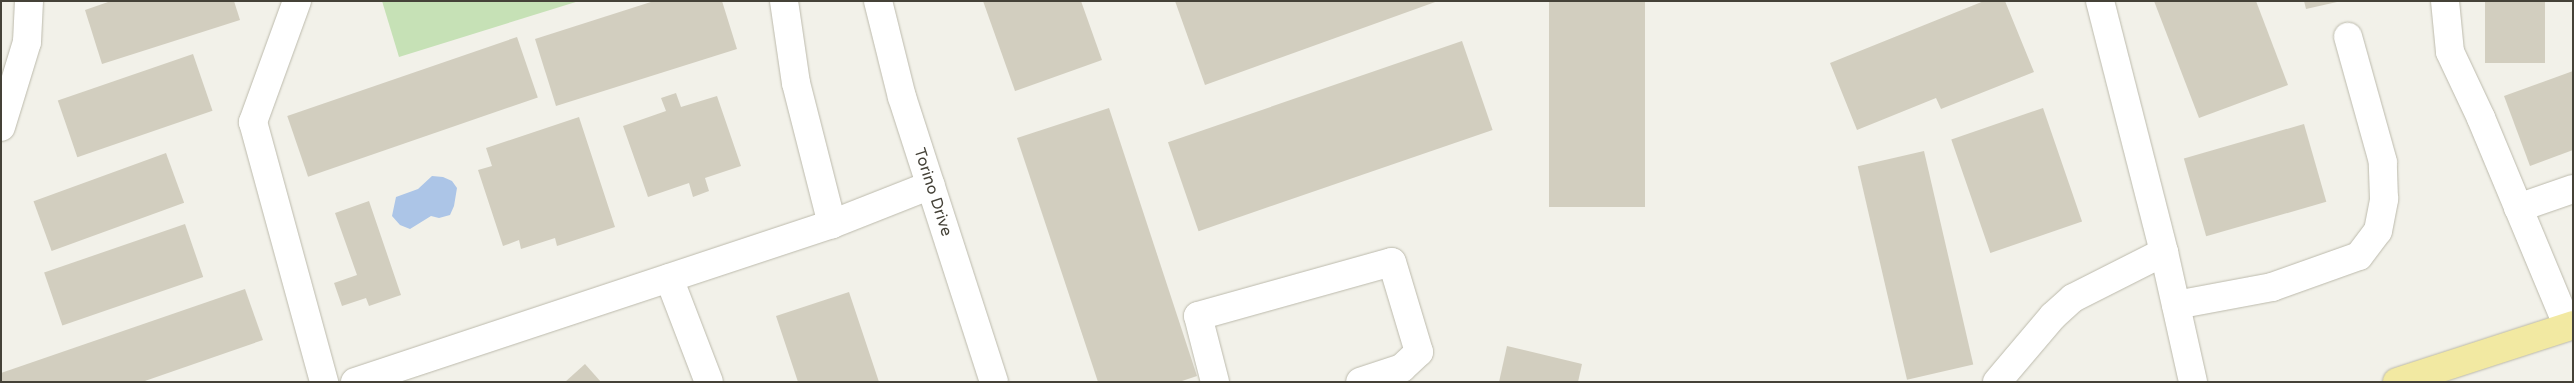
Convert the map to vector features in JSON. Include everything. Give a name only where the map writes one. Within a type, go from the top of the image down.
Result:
[{"type":"main road","points":[[2397,382],[2571,326]]},
{"type":"street","points":[[1,127],[27,42],[29,1]]},
{"type":"street","points":[[298,1],[253,122],[324,382]]},
{"type":"street","points":[[784,1],[796,83],[832,224]]},
{"type":"street","name":"Torino Drive","points":[[878,1],[902,97],[994,382]]},
{"type":"street","points":[[2100,1],[2164,252],[2193,382]]},
{"type":"street","points":[[2445,1],[2450,52],[2481,118],[2518,208],[2571,326]]},
{"type":"street","points":[[2176,305],[2272,287],[2359,256],[2378,231],[2384,198],[2383,162],[2348,37]]},
{"type":"street","points":[[355,382],[832,224],[931,185]]},
{"type":"street","points":[[2518,208],[2573,190]]},
{"type":"street","points":[[1997,382],[2053,316],[2073,298],[2164,252]]},
{"type":"street","points":[[1215,382],[1198,316],[1392,262],[1419,352],[1402,368],[1360,382]]},
{"type":"street","points":[[669,278],[709,382]]},
{"type":"green space","points":[[382,1],[579,1],[399,57]]},
{"type":"water","points":[[432,176],[443,177],[452,181],[457,188],[454,206],[450,215],[439,218],[431,216],[410,229],[400,225],[392,216],[396,197],[418,189]]},
{"type":"building","points":[[111,1],[234,1],[240,20],[102,64],[85,10]]},
{"type":"building","points":[[654,1],[722,1],[737,49],[556,106],[535,39]]},
{"type":"building","points":[[983,1],[1081,1],[1102,60],[1015,91]]},
{"type":"building","points":[[1175,1],[1438,1],[1205,85]]},
{"type":"building","points":[[1549,1],[1645,1],[1645,207],[1549,207]]},
{"type":"building","points":[[1984,1],[2005,1],[2034,72],[1941,109],[1936,98],[1857,130],[1830,63]]},
{"type":"building","points":[[2154,1],[2256,1],[2288,85],[2199,118]]},
{"type":"building","points":[[2304,1],[2336,1],[2337,2],[2306,9]]},
{"type":"building","points":[[2485,1],[2545,1],[2545,63],[2485,63]]},
{"type":"building","points":[[517,37],[538,98],[308,177],[287,116]]},
{"type":"building","points":[[1462,41],[1493,130],[1199,231],[1168,142]]},
{"type":"building","points":[[193,54],[213,111],[77,157],[58,101]]},
{"type":"building","points":[[2573,71],[2573,150],[2530,166],[2504,96]]},
{"type":"building","points":[[676,93],[681,107],[717,96],[741,166],[705,178],[709,191],[693,197],[689,183],[648,197],[623,126],[666,111],[661,98]]},
{"type":"building","points":[[1109,108],[1197,376],[1179,382],[1098,382],[1017,138]]},
{"type":"building","points":[[2043,108],[2082,221],[1990,253],[1951,140]]},
{"type":"building","points":[[579,117],[615,227],[557,246],[555,238],[521,249],[519,240],[503,246],[478,170],[492,166],[486,148]]},
{"type":"building","points":[[2304,124],[2326,202],[2206,236],[2184,158]]},
{"type":"building","points":[[1924,151],[1973,364],[1907,380],[1858,166]]},
{"type":"building","points":[[166,153],[184,203],[52,251],[34,201]]},
{"type":"building","points":[[369,201],[401,295],[369,306],[366,298],[342,306],[334,283],[357,275],[335,213]]},
{"type":"building","points":[[185,224],[203,277],[62,325],[44,273]]},
{"type":"building","points":[[245,289],[263,340],[142,382],[1,382],[1,373]]},
{"type":"building","points":[[849,292],[879,382],[798,382],[776,316]]},
{"type":"building","points":[[1507,346],[1582,364],[1578,382],[1499,382]]},
{"type":"building","points":[[585,364],[601,382],[565,382]]}]
